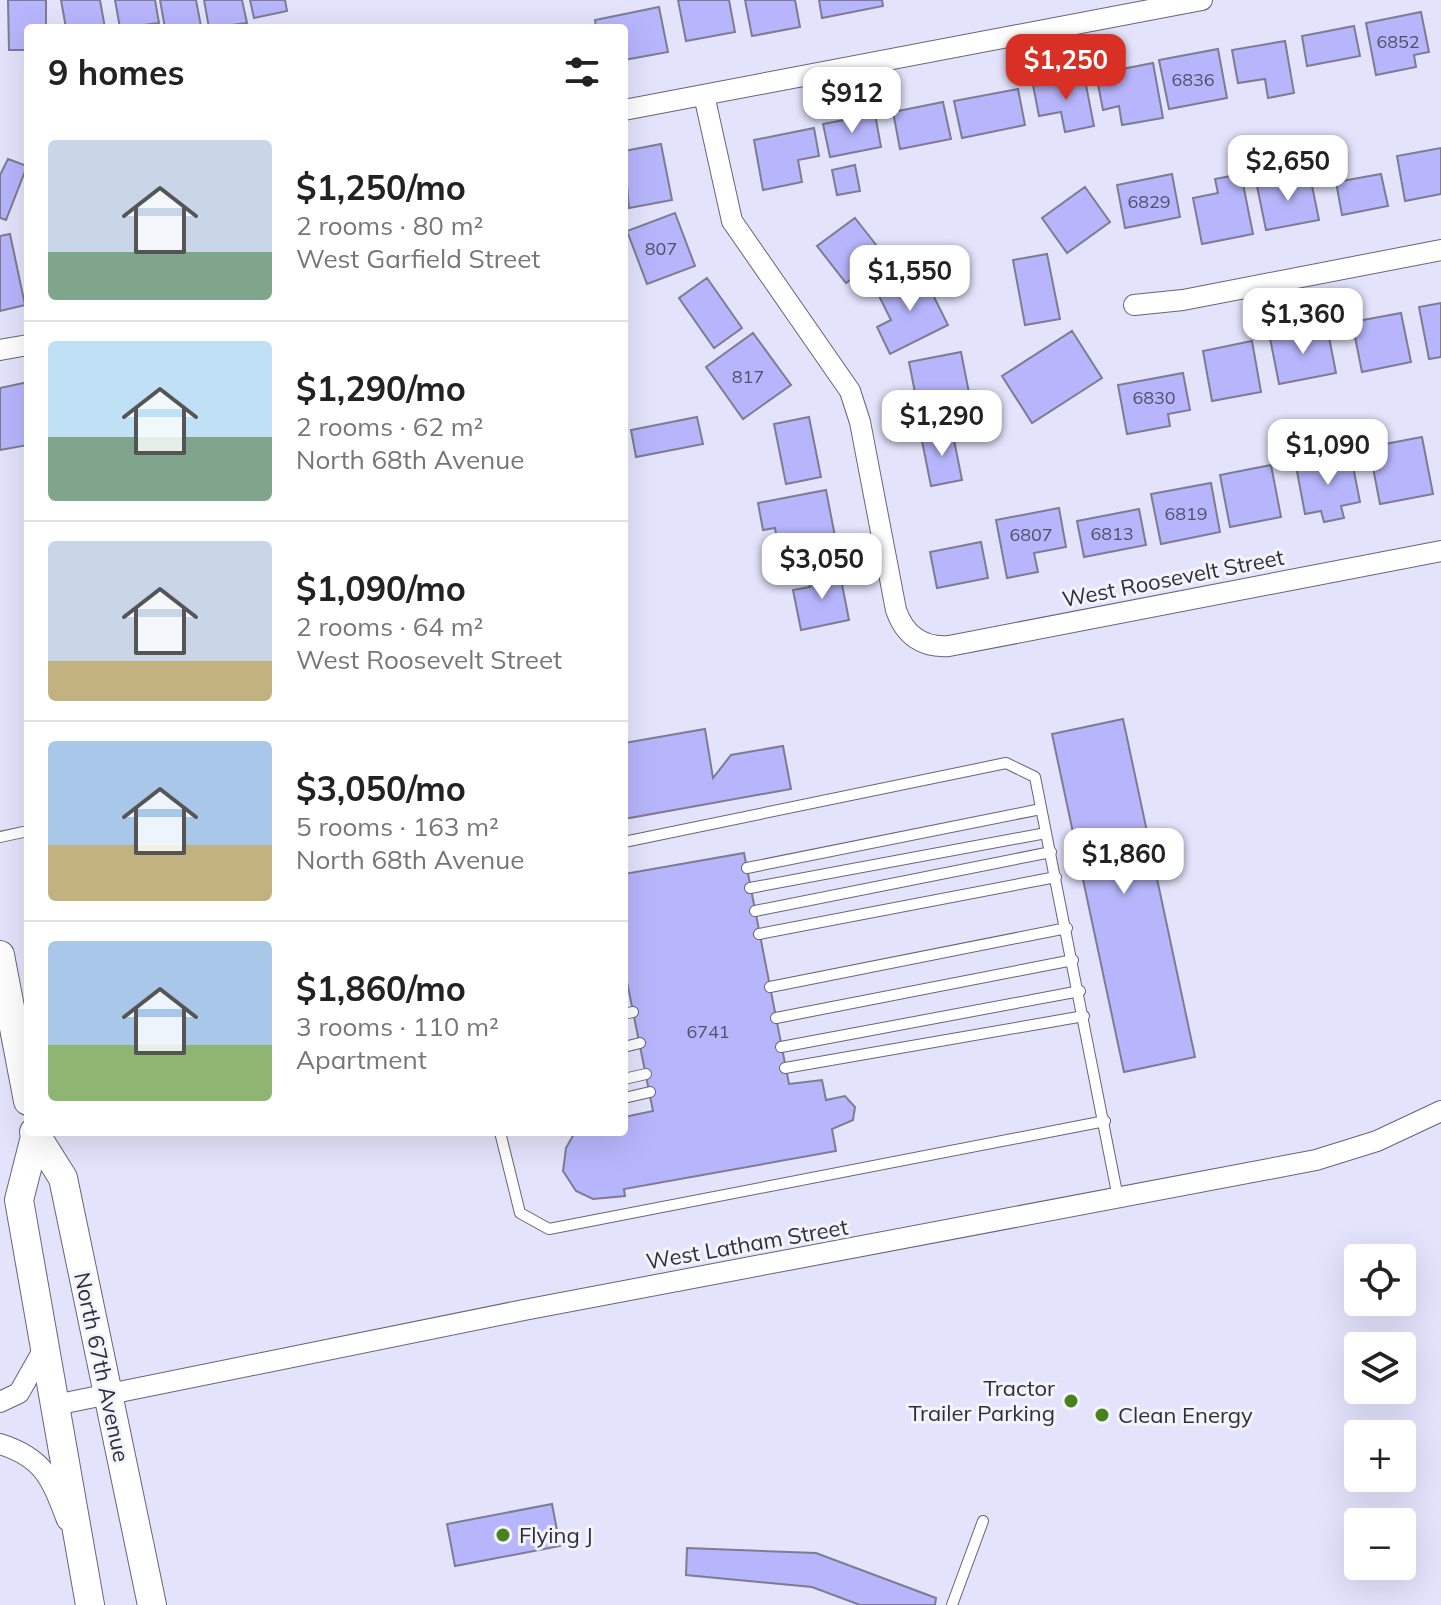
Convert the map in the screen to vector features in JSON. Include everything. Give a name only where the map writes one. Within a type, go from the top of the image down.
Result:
[{"type":"main road","points":[[0,955],[24,1080]]},
{"type":"main road","name":"North 67th Avenue","points":[[34,1136],[19,1200],[90,1605]]},
{"type":"main road","name":"North 67th Avenue","points":[[35,1136],[63,1178],[152,1605]]},
{"type":"street","points":[[628,109],[1202,0]]},
{"type":"street","name":"West Roosevelt Street","points":[[704,95],[732,221],[748,249],[834,363],[853,399],[896,610],[906,631],[915,639],[938,647],[949,646],[1441,551]]},
{"type":"street","points":[[1134,305],[1183,300],[1441,250]]},
{"type":"street","points":[[0,350],[24,346]]},
{"type":"street","name":"West Latham Street","points":[[55,1405],[508,1313],[1118,1200],[1316,1160],[1377,1141],[1441,1111]]},
{"type":"street","points":[[0,1402],[19,1393],[45,1347]]},
{"type":"street","points":[[0,1444],[25,1452],[41,1464],[52,1484],[85,1571]]},
{"type":"lane","points":[[628,841],[1006,763],[1035,777],[1080,991],[1118,1200]]},
{"type":"lane","points":[[747,868],[1041,809]]},
{"type":"lane","points":[[0,837],[24,832]]},
{"type":"lane","points":[[750,888],[1046,833]]},
{"type":"lane","points":[[755,911],[1051,852]]},
{"type":"lane","points":[[759,934],[1056,877]]},
{"type":"lane","points":[[770,987],[1067,928]]},
{"type":"lane","points":[[776,1018],[1073,960]]},
{"type":"lane","points":[[781,1047],[1080,991]]},
{"type":"lane","points":[[785,1068],[1084,1016]]},
{"type":"lane","points":[[628,1046],[640,1043]]},
{"type":"lane","points":[[628,1078],[646,1074]]},
{"type":"lane","points":[[628,1097],[650,1092]]},
{"type":"lane","points":[[501,1136],[520,1213],[549,1229],[1105,1121]]},
{"type":"lane","points":[[952,1605],[983,1521]]},
{"type":"building","points":[[8,0],[46,0],[46,24],[24,24],[24,50],[9,50]]},
{"type":"building","points":[[61,0],[100,0],[104,24],[65,24]]},
{"type":"building","points":[[115,0],[155,0],[159,23],[119,24]]},
{"type":"building","points":[[160,0],[196,0],[201,24],[164,24]]},
{"type":"building","points":[[204,0],[242,0],[247,23],[208,24]]},
{"type":"building","points":[[250,0],[285,0],[287,11],[254,18]]},
{"type":"building","points":[[678,0],[729,0],[735,32],[686,41]]},
{"type":"building","points":[[745,0],[795,0],[800,27],[752,36]]},
{"type":"building","points":[[819,0],[882,0],[883,6],[822,18]]},
{"type":"building","points":[[659,7],[668,52],[628,59],[628,24],[596,24],[595,20]]},
{"type":"building","points":[[1421,12],[1429,52],[1414,55],[1416,67],[1376,75],[1366,23]]},
{"type":"building","points":[[1354,26],[1360,56],[1307,66],[1302,36]]},
{"type":"building","points":[[1285,41],[1294,93],[1268,98],[1265,79],[1238,83],[1232,50]]},
{"type":"building","points":[[1218,49],[1227,98],[1169,109],[1159,60]]},
{"type":"building","points":[[1153,63],[1163,118],[1122,125],[1119,106],[1103,110],[1096,74]]},
{"type":"building","points":[[1084,75],[1094,126],[1065,132],[1061,112],[1039,116],[1033,85]]},
{"type":"building","points":[[1018,89],[1025,125],[962,138],[954,101]]},
{"type":"building","points":[[943,102],[951,139],[900,149],[893,112]]},
{"type":"building","points":[[875,114],[881,147],[830,157],[823,124]]},
{"type":"building","points":[[814,128],[819,156],[798,160],[802,182],[763,190],[754,140]]},
{"type":"building","points":[[661,144],[672,200],[629,208],[628,150]]},
{"type":"building","points":[[1441,148],[1441,194],[1405,201],[1397,156]]},
{"type":"building","points":[[8,159],[24,165],[24,174],[6,220],[0,218],[0,175]]},
{"type":"building","points":[[855,165],[860,191],[837,195],[832,170]]},
{"type":"building","points":[[1172,174],[1180,217],[1125,228],[1117,185]]},
{"type":"building","points":[[1241,174],[1253,234],[1202,244],[1193,198],[1218,193],[1215,179]]},
{"type":"building","points":[[1381,174],[1388,206],[1342,215],[1336,182]]},
{"type":"building","points":[[1310,176],[1319,220],[1266,230],[1257,186]]},
{"type":"building","points":[[1085,187],[1110,222],[1067,253],[1042,218]]},
{"type":"building","points":[[675,213],[695,266],[647,284],[628,231]]},
{"type":"building","points":[[855,218],[884,255],[846,283],[817,246]]},
{"type":"building","points":[[10,234],[24,305],[0,311],[0,236]]},
{"type":"building","points":[[1047,254],[1060,319],[1025,325],[1013,260]]},
{"type":"building","points":[[921,271],[948,325],[890,354],[877,327],[891,320],[877,292]]},
{"type":"building","points":[[707,278],[742,328],[714,348],[679,298]]},
{"type":"building","points":[[1441,303],[1441,357],[1429,359],[1419,307]]},
{"type":"building","points":[[1401,313],[1411,362],[1362,372],[1352,322]]},
{"type":"building","points":[[1327,327],[1336,373],[1279,384],[1270,338]]},
{"type":"building","points":[[1072,331],[1102,378],[1032,423],[1002,376]]},
{"type":"building","points":[[753,333],[791,385],[743,419],[706,367]]},
{"type":"building","points":[[1252,341],[1261,392],[1212,401],[1203,351]]},
{"type":"building","points":[[961,352],[972,408],[920,418],[909,362]]},
{"type":"building","points":[[1183,373],[1190,410],[1168,414],[1170,426],[1127,434],[1118,385]]},
{"type":"building","points":[[24,383],[24,446],[0,450],[0,388]]},
{"type":"building","points":[[697,417],[703,444],[636,457],[631,430]]},
{"type":"building","points":[[809,417],[821,477],[786,484],[774,424]]},
{"type":"building","points":[[952,430],[962,480],[931,486],[921,436]]},
{"type":"building","points":[[1422,437],[1433,494],[1380,504],[1369,447]]},
{"type":"building","points":[[1351,456],[1360,502],[1341,506],[1344,518],[1324,522],[1321,511],[1305,514],[1296,466]]},
{"type":"building","points":[[1271,465],[1281,517],[1230,527],[1220,475]]},
{"type":"building","points":[[1211,483],[1220,532],[1161,544],[1151,494]]},
{"type":"building","points":[[826,490],[838,552],[781,563],[775,528],[763,530],[758,503]]},
{"type":"building","points":[[1059,508],[1066,547],[1034,553],[1038,572],[1007,578],[996,520]]},
{"type":"building","points":[[1139,509],[1146,545],[1084,557],[1077,521]]},
{"type":"building","points":[[981,542],[988,578],[937,588],[930,552]]},
{"type":"building","points":[[839,569],[849,620],[801,630],[793,590],[810,587],[807,575]]},
{"type":"building","points":[[1123,719],[1195,1057],[1124,1072],[1052,734]]},
{"type":"building","points":[[705,729],[713,778],[731,755],[783,746],[791,789],[628,818],[628,742]]},
{"type":"building","points":[[744,853],[789,1084],[822,1080],[826,1100],[845,1096],[855,1107],[853,1120],[832,1129],[836,1151],[624,1189],[625,1196],[593,1199],[576,1191],[563,1171],[566,1148],[573,1136],[628,1136],[628,1116],[653,1111],[628,987],[628,873]]},
{"type":"building","name":"Flying J","points":[[552,1504],[560,1546],[455,1566],[447,1524]]},
{"type":"building","points":[[687,1548],[816,1553],[936,1598],[935,1605],[860,1605],[812,1587],[686,1575]]},
{"type":"place","name":"Tractor Trailer Parking","points":[[1071,1401]]},
{"type":"place","name":"Clean Energy","points":[[1102,1415]]},
{"type":"place","name":"Flying J","points":[[503,1535]]}]
